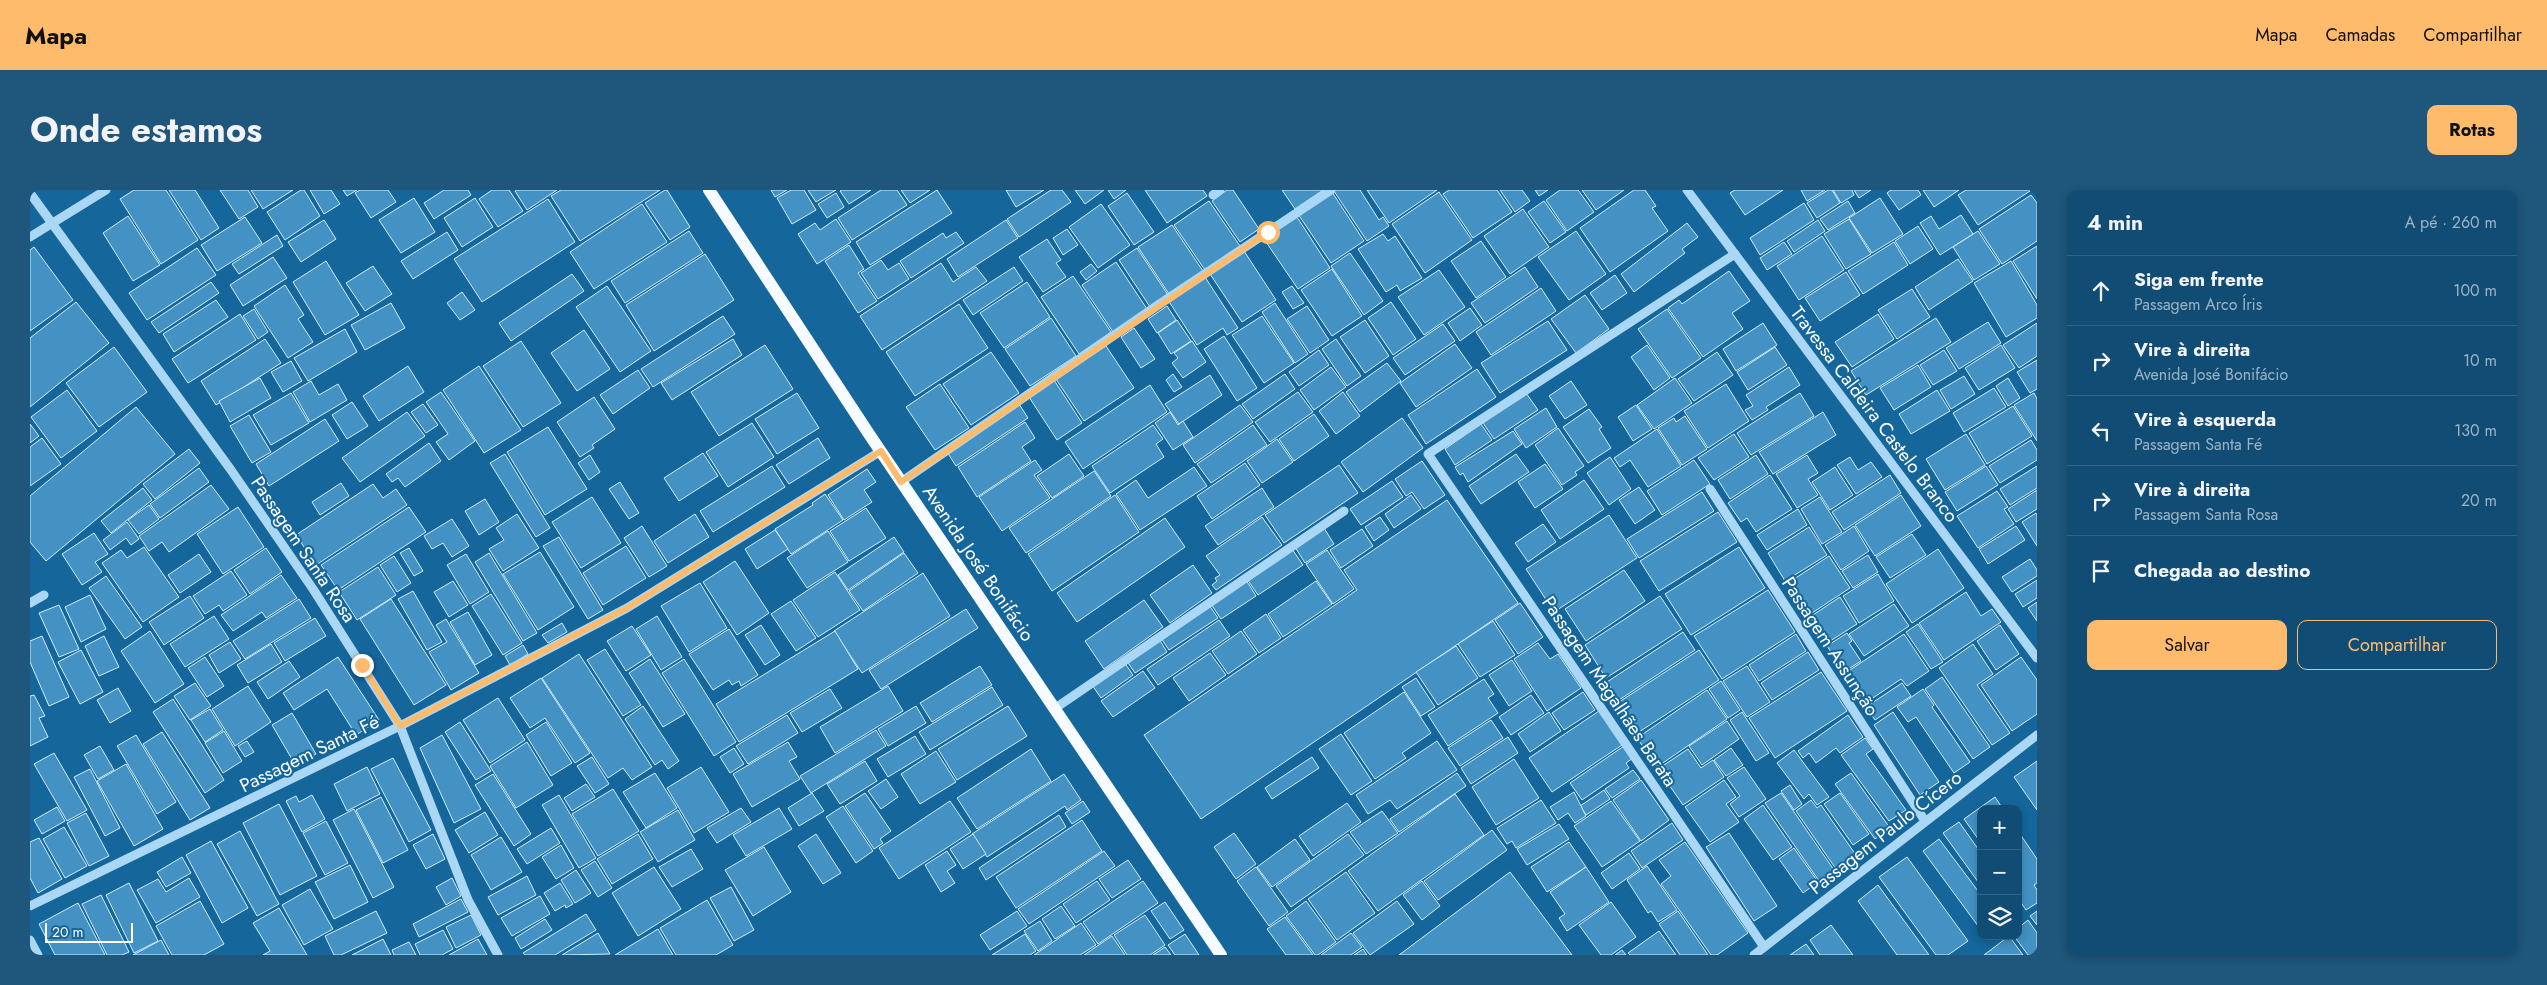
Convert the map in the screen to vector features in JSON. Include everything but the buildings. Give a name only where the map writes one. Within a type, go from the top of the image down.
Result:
[{"type":"main road","name":"Avenida José Bonifácio","points":[[709,190],[901,482],[1221,955]]},
{"type":"street","points":[[30,237],[106,190]]},
{"type":"street","points":[[901,482],[1158,305],[1330,190]]},
{"type":"street","name":"Travessa Caldeira Castelo Branco","points":[[1687,190],[2037,658]]},
{"type":"street","name":"Passagem Santa Rosa","points":[[30,193],[232,470],[313,589],[400,726],[468,900],[498,955]]},
{"type":"street","name":"Passagem Magalhães Barata","points":[[1735,254],[1428,454],[1764,947]]},
{"type":"street","name":"Passagem Santa Fé","points":[[30,906],[400,726],[627,608],[881,451]]},
{"type":"street","name":"Passagem Assunção","points":[[1710,489],[1925,821]]},
{"type":"street","points":[[1054,709],[1344,511]]},
{"type":"street","points":[[30,603],[44,595]]},
{"type":"street","name":"Passagem Paulo Cícero","points":[[1754,955],[2037,735]]},
{"type":"street","points":[[30,940],[38,955]]},
{"type":"route","points":[[362,665],[400,726],[627,608],[881,451],[901,482],[1158,305],[1268,232]]}]
